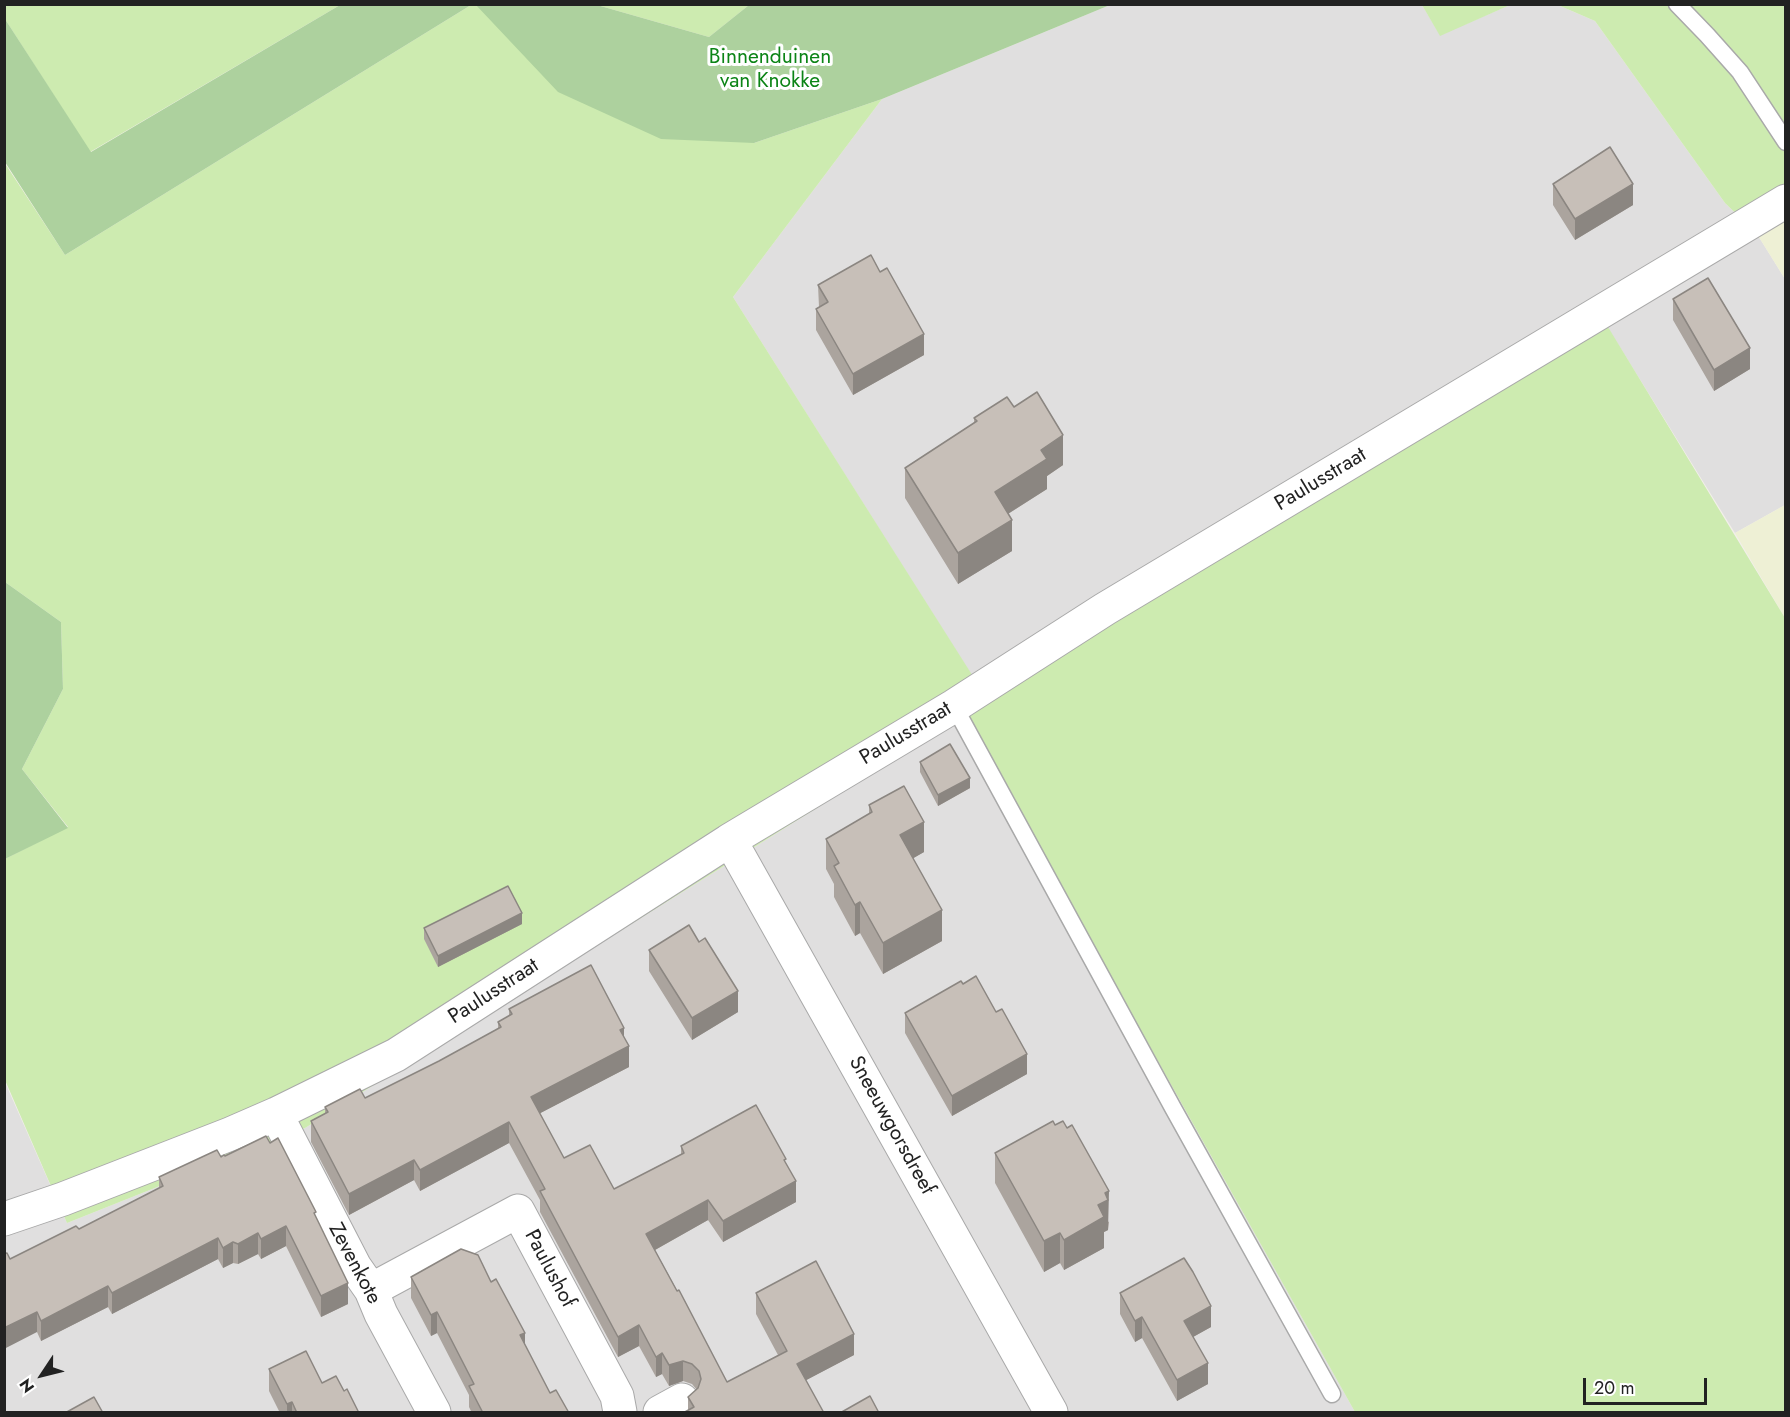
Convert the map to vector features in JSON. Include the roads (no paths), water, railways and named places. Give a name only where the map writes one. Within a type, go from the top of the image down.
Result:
[{"type":"street","name":"Paulusstraat","points":[[4,1219],[63,1199],[230,1134],[396,1055],[730,840],[954,706],[1105,609],[1785,201]]},
{"type":"street","name":"Sneeuwgorsdreef","points":[[730,840],[1052,1413]]},
{"type":"street","name":"Zevenkote","points":[[276,1114],[435,1413]]},
{"type":"street","name":"Paulushof","points":[[371,1290],[518,1211],[617,1396],[620,1413]]},
{"type":"lane","points":[[1677,4],[1740,72],[1785,142]]},
{"type":"lane","points":[[954,706],[1332,1394]]},
{"type":"park label","name":"Binnenduinen van Knokke","points":[[770,70]]}]
